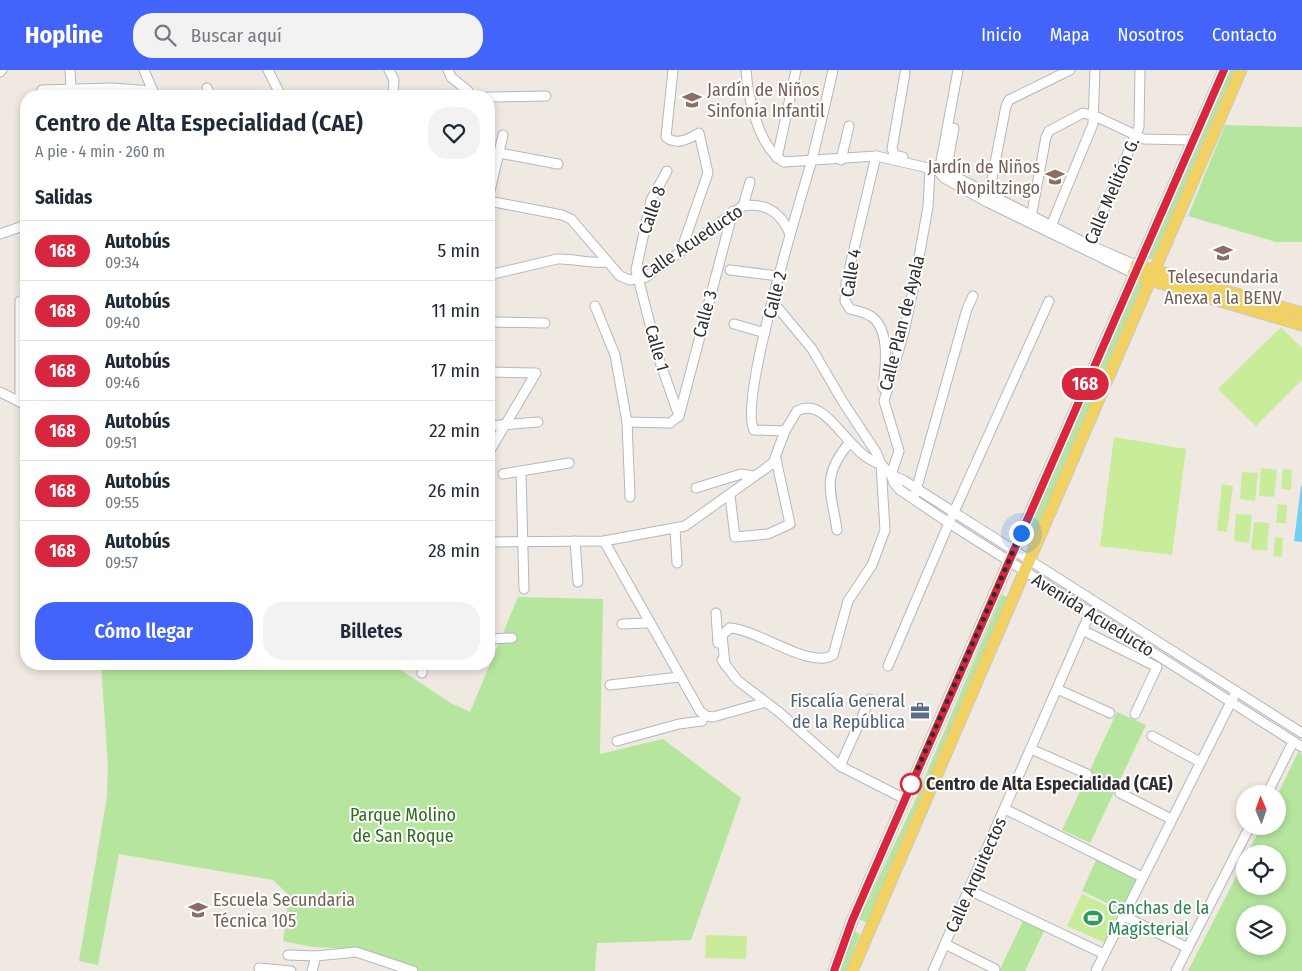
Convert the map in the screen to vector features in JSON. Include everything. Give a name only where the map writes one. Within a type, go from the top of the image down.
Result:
[{"type":"main road","points":[[834,971],[852,921],[1135,269],[1224,70]]},
{"type":"main road","points":[[852,971],[1023,571],[1241,70]]},
{"type":"main road","points":[[1135,269],[1287,314],[1302,313]]},
{"type":"main road","points":[[1287,314],[1302,325]]},
{"type":"street","points":[[70,70],[72,88]]},
{"type":"street","points":[[144,70],[152,90]]},
{"type":"street","points":[[268,70],[274,78],[279,90]]},
{"type":"street","points":[[389,70],[394,80],[393,90]]},
{"type":"street","points":[[448,70],[451,77],[467,90]]},
{"type":"street","points":[[673,70],[666,136],[669,140],[684,141],[699,133],[708,173],[682,248]]},
{"type":"street","points":[[746,70],[752,114],[777,158],[784,162],[811,162],[876,156],[938,171],[944,178],[1135,269]]},
{"type":"street","points":[[777,158],[796,70]]},
{"type":"street","name":"Calle 2","points":[[786,431],[754,430],[752,426],[751,403],[779,276],[811,162],[833,70]]},
{"type":"street","points":[[938,171],[958,70]]},
{"type":"street","points":[[988,198],[1006,106],[1009,100],[1070,70]]},
{"type":"street","points":[[1051,226],[1095,116],[1096,70]]},
{"type":"street","name":"Calle Melitón G.","points":[[1088,248],[1139,127],[1140,70]]},
{"type":"street","points":[[905,73],[892,149],[895,155],[910,159],[916,165]]},
{"type":"street","points":[[42,90],[72,88],[126,90]]},
{"type":"street","points":[[495,97],[546,96]]},
{"type":"street","points":[[1030,220],[1046,137],[1050,131],[1083,113],[1095,116],[1144,139],[1193,140]]},
{"type":"street","points":[[841,160],[849,126]]},
{"type":"street","points":[[938,171],[954,128]]},
{"type":"street","points":[[495,167],[503,135]]},
{"type":"street","points":[[498,153],[558,164]]},
{"type":"street","name":"Calle 4","points":[[876,156],[846,283],[845,302],[850,309],[872,316],[881,330],[886,356],[882,390],[884,401]]},
{"type":"street","name":"Calle 8","points":[[639,280],[636,262],[651,200],[667,171]]},
{"type":"street","name":"Calle Plan de Ayala","points":[[891,474],[899,451],[884,401],[904,332],[928,207],[938,171]]},
{"type":"street","points":[[743,206],[750,182]]},
{"type":"street","name":"Calle Acueducto","points":[[495,202],[562,215],[571,219],[620,276],[639,280],[733,211],[743,206],[754,204],[770,208],[785,223],[790,234]]},
{"type":"street","name":"Calle 3","points":[[679,416],[733,211]]},
{"type":"street","points":[[1030,220],[1051,226],[1088,248]]},
{"type":"street","points":[[0,234],[20,227]]},
{"type":"street","points":[[495,274],[557,259],[567,259],[588,264],[607,262]]},
{"type":"street","points":[[730,270],[779,276]]},
{"type":"street","name":"Calle 1","points":[[639,280],[659,359],[679,416]]},
{"type":"street","points":[[913,498],[967,309],[973,296]]},
{"type":"street","points":[[888,666],[953,513],[1049,301]]},
{"type":"street","name":"Avenida Acueducto","points":[[773,302],[812,349],[842,402],[876,452],[881,464],[891,474],[1302,733]]},
{"type":"street","points":[[595,306],[615,355],[627,422],[630,497]]},
{"type":"street","points":[[495,322],[545,323]]},
{"type":"street","points":[[734,324],[766,333]]},
{"type":"street","points":[[495,372],[536,373],[495,442]]},
{"type":"street","points":[[0,392],[20,402]]},
{"type":"street","points":[[495,542],[604,541],[685,526],[730,496],[753,476],[770,467],[776,459],[786,431],[797,411],[813,407],[824,413],[849,443],[870,462],[881,464],[885,530],[872,565],[848,601],[833,655],[829,657],[808,657],[758,635],[730,628],[722,635],[725,665]]},
{"type":"street","points":[[627,422],[670,423],[679,416]]},
{"type":"street","points":[[495,426],[538,422]]},
{"type":"street","points":[[838,530],[829,478],[841,453],[849,443]]},
{"type":"street","points":[[730,496],[735,537],[768,534],[790,524],[776,459]]},
{"type":"street","points":[[502,474],[569,464]]},
{"type":"street","points":[[521,471],[524,589]]},
{"type":"street","points":[[696,488],[741,474],[753,476]]},
{"type":"street","name":"Avenida Acueducto","points":[[891,474],[894,483],[949,523],[1302,747]]},
{"type":"street","points":[[675,529],[677,563]]},
{"type":"street","points":[[575,541],[578,582]]},
{"type":"street","points":[[604,541],[648,623],[704,719]]},
{"type":"street","points":[[716,613],[720,658],[737,680],[766,702],[840,766],[905,799]]},
{"type":"street","name":"Calle Arquitectos","points":[[933,971],[1090,613]]},
{"type":"street","points":[[622,624],[648,623]]},
{"type":"street","points":[[1082,630],[1157,666],[1135,714]]},
{"type":"street","points":[[495,639],[512,638]]},
{"type":"street","points":[[610,684],[679,677]]},
{"type":"street","points":[[1057,689],[1110,713]]},
{"type":"street","points":[[1096,971],[1236,692]]},
{"type":"street","points":[[840,766],[870,699]]},
{"type":"street","points":[[617,741],[766,702]]},
{"type":"street","points":[[659,734],[704,719]]},
{"type":"street","points":[[1152,736],[1200,762]]},
{"type":"street","points":[[1272,785],[1293,742]]},
{"type":"street","points":[[1031,749],[1087,774]]},
{"type":"street","points":[[1120,793],[1172,820]]},
{"type":"street","points":[[1005,809],[1142,876]]},
{"type":"street","points":[[1176,971],[1245,835]]},
{"type":"street","points":[[969,890],[1104,954]]},
{"type":"street","points":[[1124,916],[1188,948]]},
{"type":"street","points":[[945,944],[995,969]]},
{"type":"street","points":[[288,955],[316,956],[356,952],[413,971]]},
{"type":"street","points":[[312,971],[316,956]]},
{"type":"street","points":[[259,968],[291,971]]},
{"type":"green space","points":[[1226,70],[1236,70],[1155,261],[1146,258]]},
{"type":"green space","points":[[1225,125],[1302,127],[1302,242],[1276,242],[1188,216]]},
{"type":"green space","points":[[1138,277],[1146,281],[1032,549],[1024,544],[1074,420]]},
{"type":"green space","points":[[1281,327],[1302,348],[1302,380],[1256,426],[1218,389]]},
{"type":"green space","points":[[1114,437],[1186,449],[1172,555],[1100,546]]},
{"type":"green space","points":[[1261,468],[1277,470],[1274,497],[1259,496]]},
{"type":"green space","points":[[1283,469],[1292,470],[1291,490],[1281,489]]},
{"type":"green space","points":[[1242,472],[1258,473],[1255,501],[1240,499]]},
{"type":"green space","points":[[1222,484],[1233,486],[1227,532],[1217,530]]},
{"type":"green space","points":[[1278,504],[1287,505],[1286,523],[1276,523]]},
{"type":"green space","points":[[1236,514],[1252,515],[1249,543],[1234,541]]},
{"type":"green space","points":[[1254,522],[1269,523],[1267,551],[1251,549]]},
{"type":"green space","points":[[1275,537],[1283,538],[1282,557],[1273,556]]},
{"type":"green space","points":[[1002,594],[1008,598],[867,923],[859,919],[914,803]]},
{"type":"green space","name":"Parque Molino de San Roque","points":[[518,597],[603,599],[600,754],[663,739],[741,798],[691,940],[597,943],[595,971],[419,971],[355,949],[313,947],[283,941],[289,895],[273,880],[119,854],[98,965],[79,961],[107,796],[108,766],[101,670],[401,670],[449,702],[470,712],[488,670],[495,670],[495,652]]},
{"type":"green space","points":[[1117,712],[1146,725],[1090,843],[1062,830]]},
{"type":"green space","points":[[1298,752],[1302,754],[1302,971],[1188,971],[1236,877],[1236,895],[1286,895],[1286,845],[1252,845],[1256,835],[1286,835],[1286,785],[1282,785]]},
{"type":"green space","points":[[1097,858],[1137,878],[1121,910],[1082,891]]},
{"type":"green space","name":"Canchas de la Magisterial","points":[[1082,894],[1119,911],[1105,943],[1067,926]]},
{"type":"green space","points":[[1024,919],[1045,929],[1025,971],[999,971]]},
{"type":"green space","points":[[854,931],[860,934],[846,971],[838,971]]},
{"type":"green space","points":[[706,935],[747,936],[746,959],[705,958]]},
{"type":"water","points":[[1302,486],[1302,542],[1294,541]]},
{"type":"bus line","name":"168","points":[[834,971],[852,921],[1136,265],[1224,70]]},
{"type":"place","name":"Jardín de Niños Sinfonía Infantil","points":[[692,100]]},
{"type":"place","name":"Jardín de Niños Nopiltzingo","points":[[1055,177]]},
{"type":"place","name":"Telesecundaria Anexa a la BENV","points":[[1223,253]]},
{"type":"place","name":"Fiscalía General de la República","points":[[920,711]]},
{"type":"place","name":"Centro de Alta Especialidad (CAE)","points":[[911,784]]},
{"type":"place","name":"Escuela Secundaria Técnica 105","points":[[198,910]]},
{"type":"place","name":"Canchas de la Magisterial","points":[[1093,918]]},
{"type":"route","points":[[911,784],[1021,533]]}]
